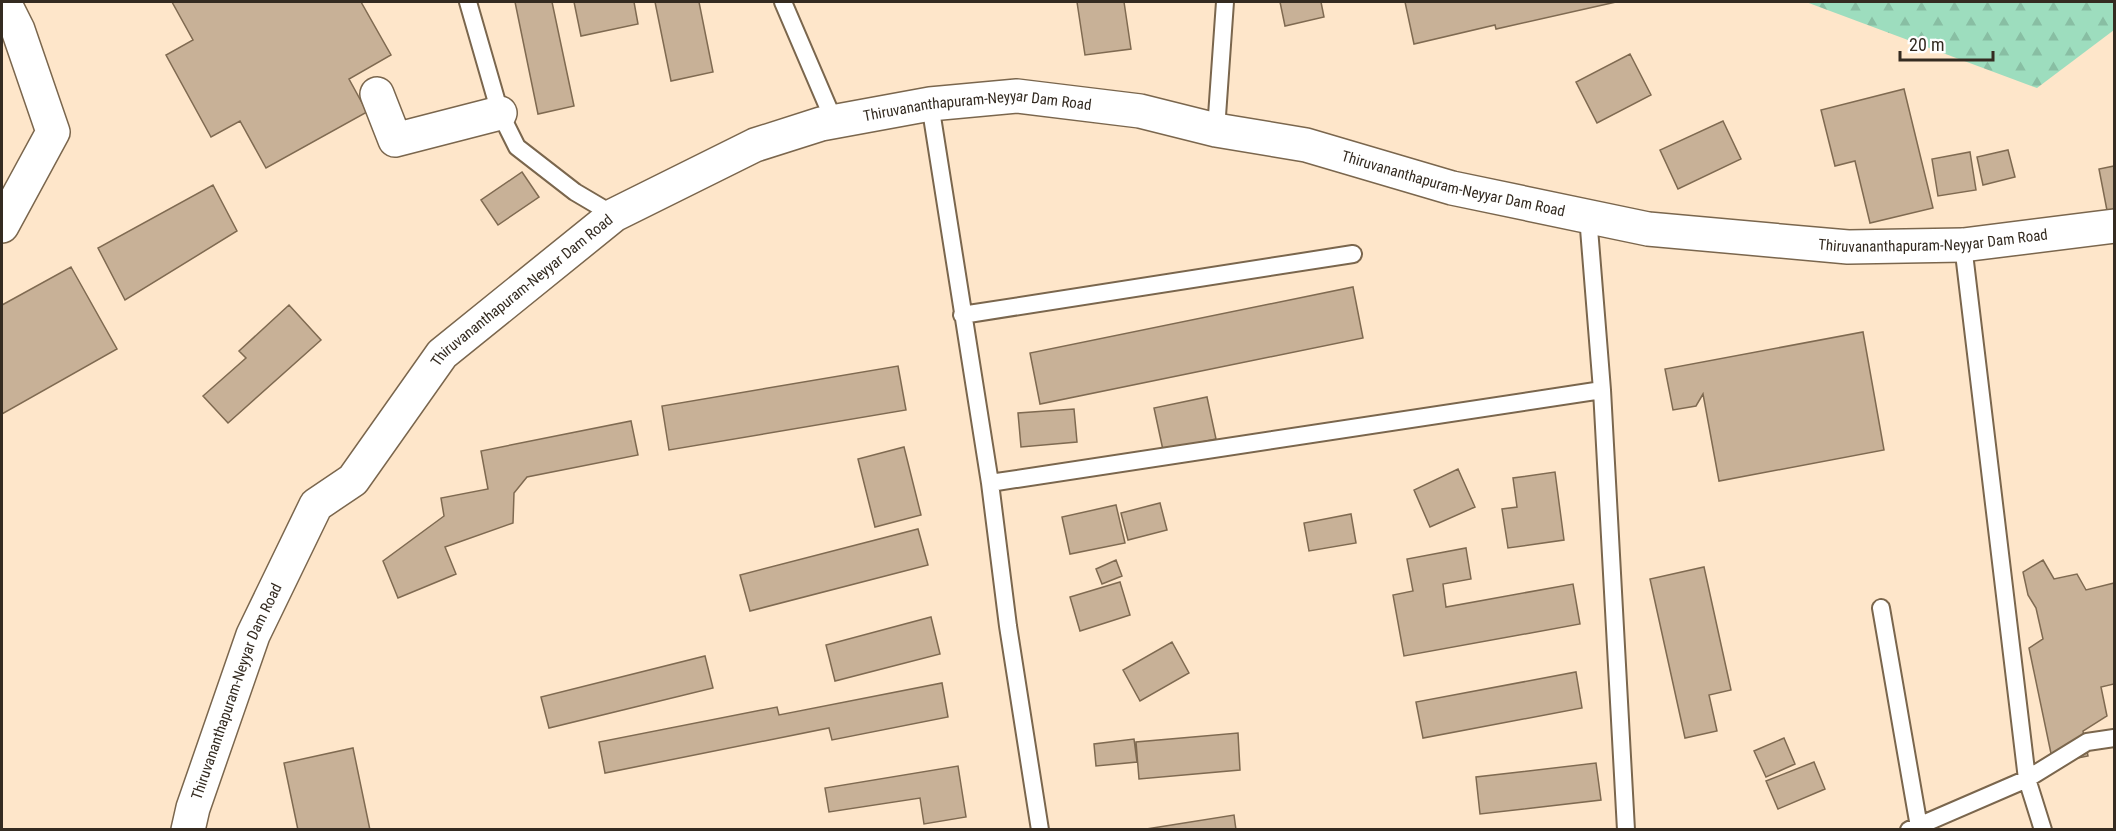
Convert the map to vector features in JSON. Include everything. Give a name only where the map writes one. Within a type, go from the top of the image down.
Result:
[{"type":"main road","points":[[2,226],[53,132],[18,30],[4,2]]},
{"type":"main road","points":[[377,94],[395,140],[500,114]]},
{"type":"main road","name":"Thiruvananthapuram-Neyyar Dam Road","points":[[188,830],[253,635],[316,505],[353,480],[442,354],[614,215],[755,145],[834,122],[930,104],[1017,96],[1140,111],[1216,130],[1306,145],[1452,188],[1648,230],[1848,247],[1963,245],[2115,226]]},
{"type":"lane","points":[[468,2],[500,114],[517,147],[575,192],[614,215]]},
{"type":"lane","points":[[783,2],[834,122]]},
{"type":"lane","points":[[1216,130],[1225,2]]},
{"type":"lane","points":[[930,104],[990,483],[1008,626],[1040,830]]},
{"type":"lane","points":[[1588,216],[1602,390],[1626,830]]},
{"type":"lane","points":[[1963,245],[2027,780],[2043,830]]},
{"type":"lane","points":[[962,315],[1353,254]]},
{"type":"lane","points":[[990,483],[1602,390]]},
{"type":"lane","points":[[1881,608],[1914,828],[2027,780],[2087,742],[2115,738]]},
{"type":"green space","points":[[1806,2],[2114,2],[2114,30],[2037,88]]},
{"type":"building","points":[[172,2],[361,2],[391,55],[349,79],[367,112],[266,168],[240,121],[211,137],[166,55],[193,40]]},
{"type":"building","points":[[515,2],[552,2],[574,106],[538,114]]},
{"type":"building","points":[[574,2],[634,2],[638,24],[581,36]]},
{"type":"building","points":[[655,2],[699,2],[713,72],[671,81]]},
{"type":"building","points":[[1077,2],[1124,2],[1131,49],[1085,55]]},
{"type":"building","points":[[1280,2],[1321,2],[1324,17],[1285,26]]},
{"type":"building","points":[[1405,2],[1616,2],[1496,29],[1495,25],[1414,44]]},
{"type":"building","points":[[1630,54],[1651,95],[1597,123],[1576,82]]},
{"type":"building","points":[[1904,89],[1933,208],[1870,223],[1855,161],[1835,166],[1821,110]]},
{"type":"building","points":[[1723,121],[1741,159],[1678,189],[1660,150]]},
{"type":"building","points":[[2008,150],[2015,177],[1983,185],[1977,157]]},
{"type":"building","points":[[1970,152],[1976,190],[1938,196],[1932,159]]},
{"type":"building","points":[[2114,166],[2114,225],[2110,226],[2099,169]]},
{"type":"building","points":[[522,172],[539,197],[498,225],[481,200]]},
{"type":"building","points":[[213,185],[237,231],[125,300],[98,248]]},
{"type":"building","points":[[71,267],[117,349],[2,414],[2,305]]},
{"type":"building","points":[[1353,287],[1363,338],[1040,404],[1030,353]]},
{"type":"building","points":[[289,305],[321,340],[228,423],[203,396],[246,358],[239,351]]},
{"type":"building","points":[[1863,332],[1884,450],[1719,481],[1703,394],[1696,406],[1673,410],[1665,369]]},
{"type":"building","points":[[898,366],[906,410],[669,450],[662,406]]},
{"type":"building","points":[[1207,397],[1216,439],[1163,450],[1154,408]]},
{"type":"building","points":[[1074,409],[1077,442],[1021,447],[1018,413]]},
{"type":"building","points":[[631,421],[638,455],[527,477],[514,493],[513,523],[445,547],[456,574],[398,598],[383,561],[444,516],[441,498],[488,489],[481,451]]},
{"type":"building","points":[[904,447],[921,515],[875,527],[858,459]]},
{"type":"building","points":[[1458,469],[1475,507],[1430,527],[1414,490]]},
{"type":"building","points":[[1555,472],[1564,540],[1508,548],[1502,509],[1517,507],[1513,478]]},
{"type":"building","points":[[1160,503],[1167,530],[1128,540],[1121,513]]},
{"type":"building","points":[[1116,505],[1125,543],[1070,554],[1062,517]]},
{"type":"building","points":[[1351,514],[1356,543],[1309,551],[1304,523]]},
{"type":"building","points":[[918,529],[928,565],[750,611],[740,575]]},
{"type":"building","points":[[1466,548],[1471,579],[1443,584],[1446,607],[1573,584],[1580,624],[1404,656],[1393,595],[1413,591],[1407,559]]},
{"type":"building","points":[[1116,560],[1122,576],[1102,584],[1096,569]]},
{"type":"building","points":[[2043,560],[2054,579],[2077,574],[2086,590],[2114,583],[2114,684],[2101,687],[2107,716],[2083,731],[2088,756],[2053,763],[2029,648],[2043,639],[2036,608],[2028,595],[2023,572]]},
{"type":"building","points":[[1704,567],[1731,690],[1709,695],[1717,731],[1685,738],[1650,579]]},
{"type":"building","points":[[1120,582],[1130,615],[1080,631],[1070,597]]},
{"type":"building","points":[[931,617],[940,654],[835,681],[826,645]]},
{"type":"building","points":[[1172,642],[1189,673],[1140,701],[1123,670]]},
{"type":"building","points":[[705,656],[713,688],[549,728],[541,697]]},
{"type":"building","points":[[1576,672],[1582,708],[1423,738],[1416,702]]},
{"type":"building","points":[[942,683],[948,717],[832,740],[829,728],[605,773],[599,742],[777,707],[779,715]]},
{"type":"building","points":[[1238,733],[1240,770],[1139,779],[1136,742]]},
{"type":"building","points":[[1784,738],[1795,764],[1766,777],[1754,751]]},
{"type":"building","points":[[1134,739],[1137,762],[1096,766],[1094,744]]},
{"type":"building","points":[[353,748],[370,830],[298,830],[284,763]]},
{"type":"building","points":[[1814,762],[1825,789],[1778,809],[1766,781]]},
{"type":"building","points":[[1596,763],[1601,800],[1480,814],[1476,777]]},
{"type":"building","points":[[958,766],[966,817],[924,824],[920,798],[829,812],[825,788]]},
{"type":"building","points":[[1234,815],[1236,830],[1140,830]]}]
